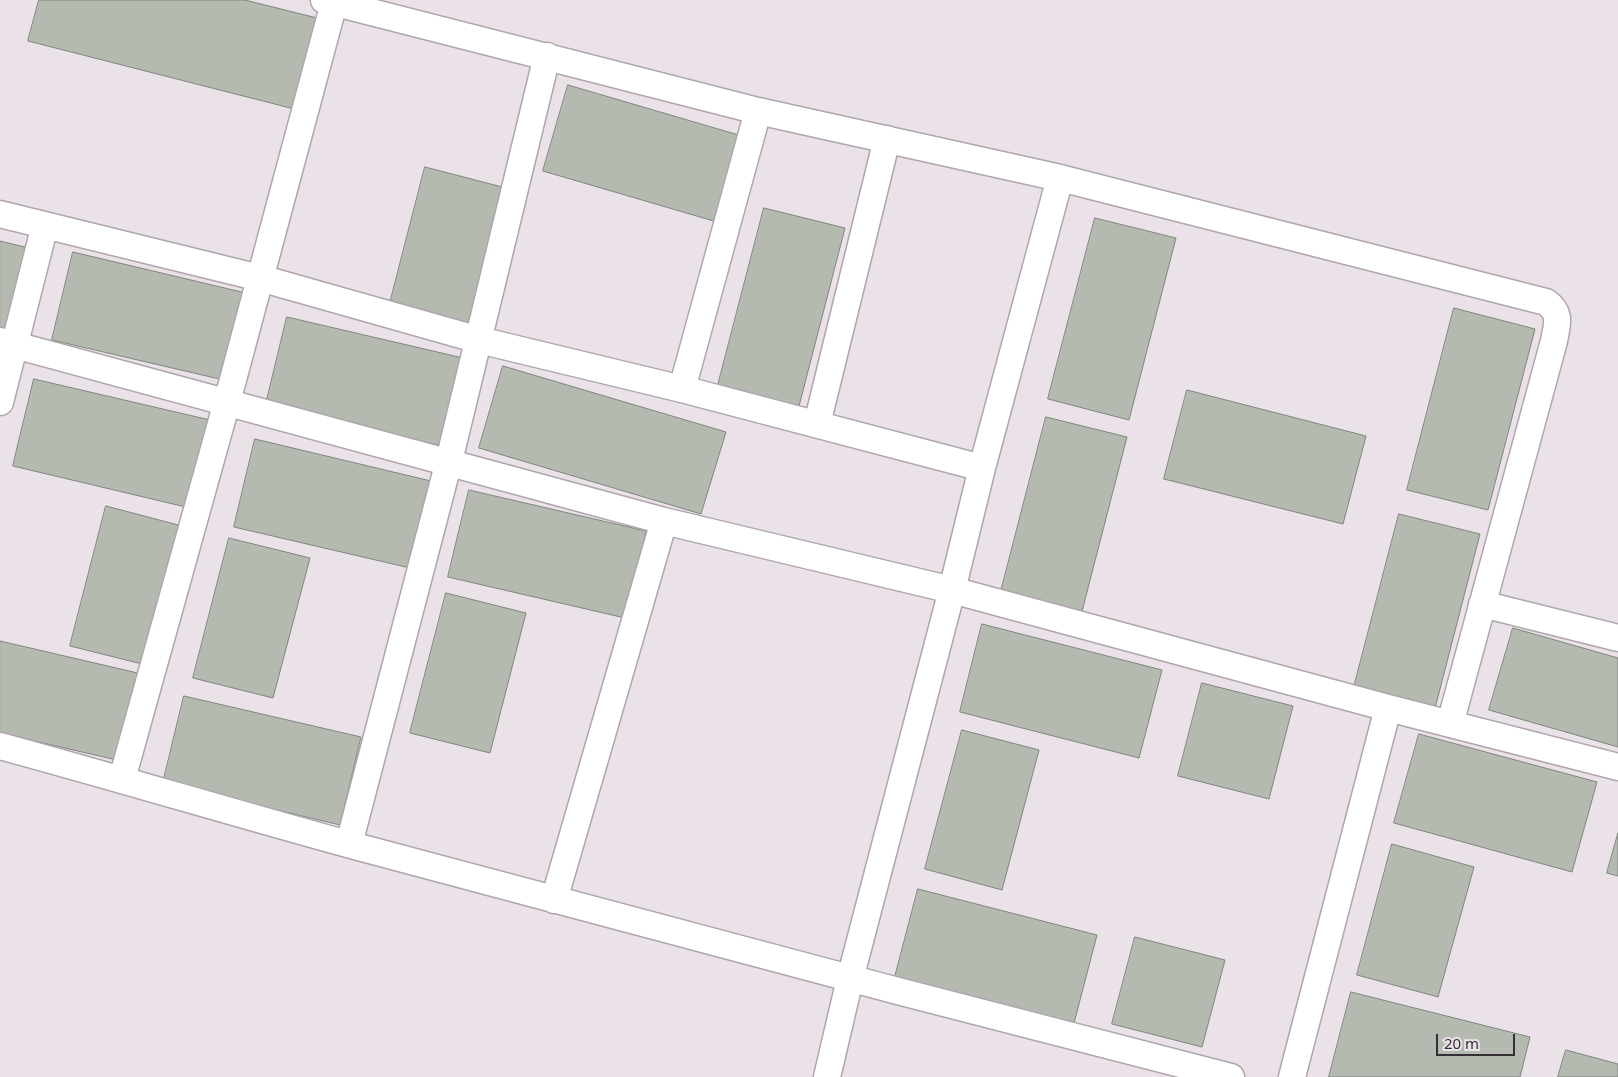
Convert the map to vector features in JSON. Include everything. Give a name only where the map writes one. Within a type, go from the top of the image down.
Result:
[{"type":"street","points":[[122,779],[260,278],[329,1],[758,111],[1060,178],[1546,302],[1554,307],[1558,321],[1554,341],[1450,724]]},
{"type":"street","points":[[349,844],[449,461],[547,56]]},
{"type":"street","points":[[682,389],[758,111]]},
{"type":"street","points":[[817,424],[887,140]]},
{"type":"street","points":[[827,1077],[850,979],[982,468],[1060,178]]},
{"type":"street","points":[[0,214],[260,278],[479,340],[682,389],[982,468]]},
{"type":"street","points":[[0,402],[8,343],[45,225]]},
{"type":"street","points":[[8,343],[449,461],[664,521],[952,590],[1388,708],[1618,767]]},
{"type":"street","points":[[554,900],[664,521]]},
{"type":"street","points":[[1482,604],[1618,638]]},
{"type":"street","points":[[1292,1077],[1388,708]]},
{"type":"street","points":[[0,746],[554,900],[850,979],[1231,1077]]},
{"type":"building","points":[[39,0],[245,0],[321,19],[298,110],[28,41]]},
{"type":"building","points":[[568,85],[742,136],[717,222],[543,171]]},
{"type":"building","points":[[425,167],[506,188],[469,327],[389,307]]},
{"type":"building","points":[[764,208],[845,228],[798,410],[717,389]]},
{"type":"building","points":[[1095,218],[1176,238],[1129,420],[1048,399]]},
{"type":"building","points":[[0,241],[33,249],[12,336],[0,333]]},
{"type":"building","points":[[73,252],[250,294],[228,381],[52,340]]},
{"type":"building","points":[[1454,308],[1535,329],[1488,510],[1407,490]]},
{"type":"building","points":[[287,317],[463,358],[442,446],[266,404]]},
{"type":"building","points":[[503,366],[726,432],[701,514],[479,448]]},
{"type":"building","points":[[34,379],[210,420],[190,508],[13,466]]},
{"type":"building","points":[[1187,390],[1366,436],[1343,524],[1164,479]]},
{"type":"building","points":[[1046,417],[1127,437],[1080,619],[999,599]]},
{"type":"building","points":[[255,439],[431,481],[410,568],[234,527]]},
{"type":"building","points":[[469,490],[646,531],[625,618],[448,577]]},
{"type":"building","points":[[106,506],[186,527],[150,666],[70,646]]},
{"type":"building","points":[[1399,514],[1480,534],[1433,716],[1352,695]]},
{"type":"building","points":[[229,538],[310,558],[273,698],[193,678]]},
{"type":"building","points":[[446,593],[526,613],[490,753],[410,733]]},
{"type":"building","points":[[982,624],[1162,670],[1139,758],[960,712]]},
{"type":"building","points":[[1513,628],[1618,658],[1618,747],[1489,710]]},
{"type":"building","points":[[0,641],[142,674],[121,761],[0,733]]},
{"type":"building","points":[[1202,683],[1293,706],[1269,799],[1178,776]]},
{"type":"building","points":[[184,696],[361,737],[340,825],[163,783]]},
{"type":"building","points":[[962,730],[1039,750],[1002,890],[925,869]]},
{"type":"building","points":[[1419,734],[1597,782],[1572,872],[1394,823]]},
{"type":"building","points":[[1618,833],[1618,876],[1607,873]]},
{"type":"building","points":[[1392,844],[1474,867],[1438,997],[1357,975]]},
{"type":"building","points":[[918,889],[1097,935],[1074,1023],[895,977]]},
{"type":"building","points":[[1135,937],[1225,960],[1202,1047],[1112,1024]]},
{"type":"building","points":[[1351,992],[1530,1037],[1520,1077],[1329,1077]]},
{"type":"building","points":[[1566,1050],[1618,1064],[1618,1077],[1558,1077]]}]
